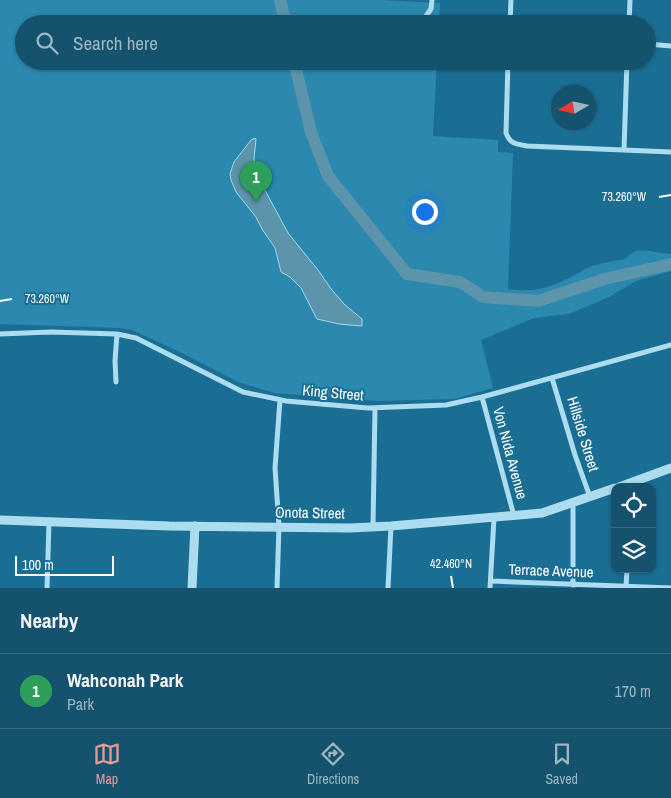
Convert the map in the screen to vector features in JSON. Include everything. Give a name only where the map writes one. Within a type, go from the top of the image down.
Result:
[{"type":"street","points":[[427,15],[431,9],[432,0]]},
{"type":"street","points":[[510,15],[511,0]]},
{"type":"street","points":[[629,15],[630,0]]},
{"type":"street","points":[[656,45],[671,46]]},
{"type":"street","points":[[508,70],[506,133],[508,140],[513,143],[527,146],[671,152]]},
{"type":"street","points":[[624,150],[627,70]]},
{"type":"street","name":"King Street","points":[[0,334],[51,332],[117,334],[136,338],[243,392],[280,400],[329,406],[374,408],[446,404],[482,397],[671,345]]},
{"type":"street","points":[[116,382],[117,334]]},
{"type":"street","name":"Hillside Street","points":[[552,378],[590,498]]},
{"type":"street","name":"Von Nida Avenue","points":[[482,397],[514,516]]},
{"type":"street","points":[[277,588],[279,526],[275,468],[280,400]]},
{"type":"street","points":[[373,527],[374,408]]},
{"type":"street","points":[[634,483],[671,468]]},
{"type":"street","name":"Onota Street","points":[[0,520],[195,526],[373,527],[542,513],[611,490]]},
{"type":"street","points":[[573,504],[573,585]]},
{"type":"street","points":[[490,588],[494,518]]},
{"type":"street","points":[[47,588],[49,522]]},
{"type":"street","points":[[192,588],[195,526]]},
{"type":"street","points":[[388,588],[391,526]]},
{"type":"street","points":[[626,587],[627,573]]},
{"type":"street","name":"Terrace Avenue","points":[[490,581],[671,588]]},
{"type":"shaded area","points":[[0,0],[381,0],[440,3],[439,15],[15,15],[15,70],[437,70],[433,136],[498,140],[498,152],[513,153],[508,289],[540,289],[567,279],[587,268],[624,259],[637,251],[671,254],[671,271],[636,281],[609,297],[569,314],[534,318],[481,340],[493,388],[454,399],[376,401],[275,393],[238,382],[132,330],[0,324]]},
{"type":"shaded area","points":[[255,138],[254,159],[259,179],[288,233],[344,304],[362,319],[362,326],[339,324],[317,319],[301,288],[290,277],[281,272],[275,248],[256,217],[236,192],[231,180],[230,174],[234,162],[251,140]]},
{"type":"waterway","points":[[280,0],[284,15]]},
{"type":"waterway","points":[[296,70],[311,132],[328,176],[407,274],[460,282],[483,297],[538,301],[605,279],[671,264]]},
{"type":"place","name":"Wahconah Park","points":[[256,202]]}]
